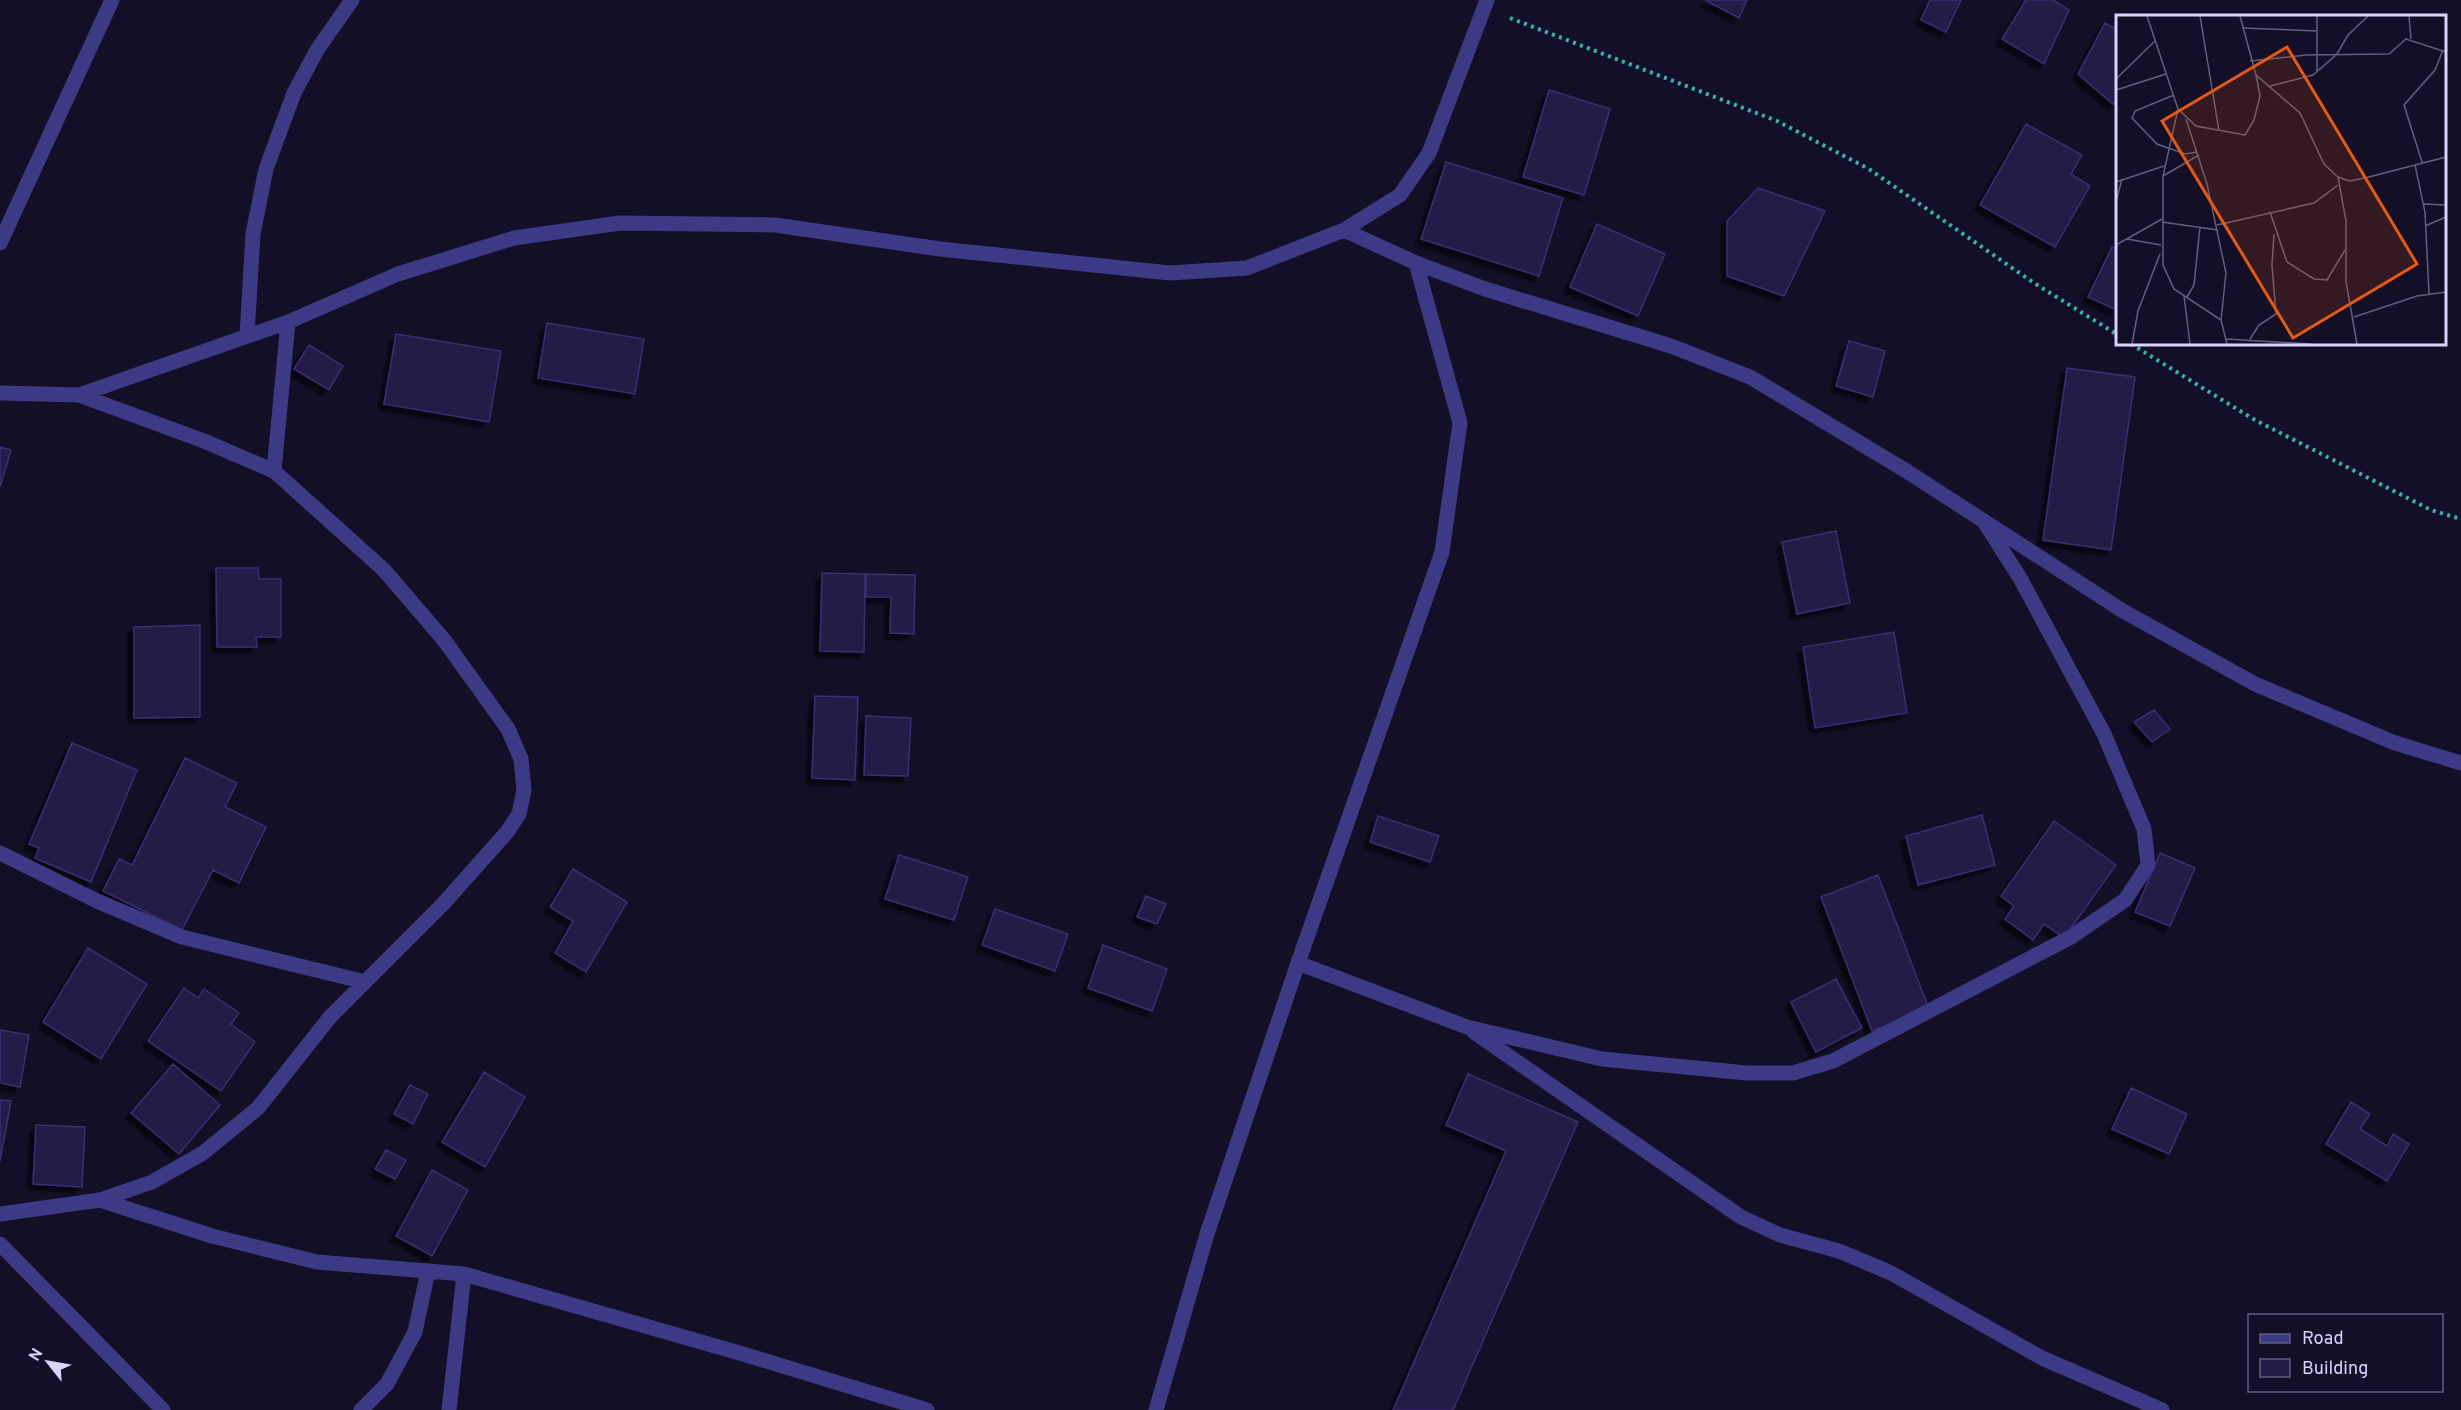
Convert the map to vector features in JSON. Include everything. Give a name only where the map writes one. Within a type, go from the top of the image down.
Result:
[{"type":"street","points":[[0,243],[112,0]]},
{"type":"street","points":[[247,336],[253,234],[266,169],[294,93],[317,50],[352,0]]},
{"type":"street","points":[[79,395],[288,322],[398,274],[514,238],[620,223],[775,225],[940,249],[1170,273],[1247,268],[1344,230],[1400,195],[1429,153],[1486,4]]},
{"type":"street","points":[[1344,230],[1416,263],[1485,289],[1671,346],[1750,377],[1827,422],[2123,611],[2255,684],[2395,744],[2461,762]]},
{"type":"street","points":[[1156,1410],[1207,1234],[1298,963],[1442,552],[1460,423],[1416,263]]},
{"type":"street","points":[[274,471],[288,322]]},
{"type":"street","points":[[0,393],[79,395],[204,441],[274,471],[384,570],[437,631],[508,729],[521,759],[524,790],[519,814],[507,832],[443,904],[330,1017],[258,1108],[203,1153],[152,1182],[100,1200],[0,1214]]},
{"type":"street","points":[[1298,963],[1467,1027],[1602,1059],[1747,1073],[1792,1073],[1833,1061],[2071,937],[2125,900],[2148,866],[2144,829],[2104,734],[2020,579],[1983,520]]},
{"type":"street","points":[[0,853],[97,901],[182,937],[364,982]]},
{"type":"street","points":[[1467,1027],[1741,1217],[1780,1235],[1839,1251],[1891,1273],[2042,1359],[2162,1410]]},
{"type":"street","points":[[100,1200],[212,1236],[316,1262],[464,1274],[743,1354],[927,1410]]},
{"type":"street","points":[[0,1244],[163,1410]]},
{"type":"street","points":[[361,1410],[387,1384],[415,1332],[428,1271]]},
{"type":"street","points":[[449,1410],[464,1274]]},
{"type":"path","points":[[1486,4],[1777,121],[1869,168],[2034,284],[2116,334]]},
{"type":"path","points":[[2133,345],[2255,420],[2431,510],[2461,519]]},
{"type":"building","points":[[1705,0],[1747,0],[1739,18]]},
{"type":"building","points":[[1930,0],[1961,0],[1946,32],[1921,20]]},
{"type":"building","points":[[2026,0],[2053,0],[2069,10],[2044,64],[2002,39]]},
{"type":"building","points":[[2105,23],[2116,29],[2116,102],[2113,104],[2078,74]]},
{"type":"building","points":[[1549,90],[1610,109],[1584,195],[1523,177]]},
{"type":"building","points":[[2026,124],[2082,155],[2071,174],[2090,186],[2055,247],[1980,205]]},
{"type":"building","points":[[1446,162],[1563,198],[1539,276],[1421,239]]},
{"type":"building","points":[[1758,188],[1825,211],[1784,296],[1727,276],[1727,221]]},
{"type":"building","points":[[1597,224],[1665,254],[1638,316],[1570,287]]},
{"type":"building","points":[[2112,247],[2116,248],[2116,310],[2088,297]]},
{"type":"building","points":[[547,323],[644,339],[635,394],[538,378]]},
{"type":"building","points":[[396,334],[501,351],[489,422],[384,404]]},
{"type":"building","points":[[1849,341],[1885,351],[1873,397],[1836,386]]},
{"type":"building","points":[[309,345],[343,366],[329,390],[294,369]]},
{"type":"building","points":[[2067,368],[2135,377],[2111,550],[2043,540]]},
{"type":"building","points":[[0,447],[11,450],[0,487]]},
{"type":"building","points":[[1836,531],[1850,603],[1797,614],[1782,542]]},
{"type":"building","points":[[216,568],[258,568],[259,579],[281,579],[281,637],[256,637],[257,647],[217,647]]},
{"type":"building","points":[[822,573],[865,574],[864,652],[820,651]]},
{"type":"building","points":[[866,574],[915,575],[914,634],[890,633],[891,597],[866,597]]},
{"type":"building","points":[[200,625],[200,717],[134,718],[134,627]]},
{"type":"building","points":[[1894,632],[1907,713],[1815,728],[1803,647]]},
{"type":"building","points":[[815,696],[858,697],[855,780],[812,778]]},
{"type":"building","points":[[2154,710],[2170,729],[2152,742],[2134,722]]},
{"type":"building","points":[[866,716],[911,718],[908,776],[864,775]]},
{"type":"building","points":[[72,743],[137,770],[91,882],[35,858],[39,848],[29,844]]},
{"type":"building","points":[[185,758],[237,783],[225,807],[266,827],[239,883],[213,870],[182,930],[103,891],[119,859],[132,865]]},
{"type":"building","points":[[1982,815],[1995,865],[1918,885],[1906,836]]},
{"type":"building","points":[[1378,816],[1439,836],[1430,862],[1370,842]]},
{"type":"building","points":[[2054,821],[2116,865],[2064,938],[2044,924],[2033,940],[2005,919],[2014,906],[2001,896]]},
{"type":"building","points":[[2160,853],[2195,868],[2170,926],[2135,912]]},
{"type":"building","points":[[899,855],[968,877],[954,920],[885,899]]},
{"type":"building","points":[[573,869],[627,902],[586,972],[555,953],[573,921],[550,907]]},
{"type":"building","points":[[1878,875],[1929,1009],[1872,1031],[1821,897]]},
{"type":"building","points":[[1146,896],[1166,904],[1157,924],[1137,917]]},
{"type":"building","points":[[995,909],[1068,934],[1055,971],[982,945]]},
{"type":"building","points":[[1103,945],[1167,969],[1152,1011],[1088,988]]},
{"type":"building","points":[[88,948],[147,984],[101,1059],[43,1022]]},
{"type":"building","points":[[1836,979],[1862,1028],[1816,1052],[1791,1002]]},
{"type":"building","points":[[184,988],[198,998],[204,989],[239,1013],[231,1024],[255,1042],[221,1091],[148,1041]]},
{"type":"building","points":[[0,1030],[29,1035],[20,1087],[0,1083]]},
{"type":"building","points":[[173,1064],[220,1105],[179,1154],[131,1113]]},
{"type":"building","points":[[484,1072],[525,1097],[485,1167],[442,1142]]},
{"type":"building","points":[[1468,1074],[1578,1122],[1453,1410],[1393,1410],[1506,1151],[1446,1125]]},
{"type":"building","points":[[410,1085],[428,1094],[413,1124],[394,1114]]},
{"type":"building","points":[[2131,1088],[2187,1114],[2169,1154],[2112,1129]]},
{"type":"building","points":[[0,1100],[11,1101],[0,1161]]},
{"type":"building","points":[[2351,1102],[2370,1114],[2360,1129],[2387,1146],[2393,1134],[2409,1144],[2387,1181],[2326,1144]]},
{"type":"building","points":[[36,1125],[85,1127],[82,1187],[33,1184]]},
{"type":"building","points":[[386,1150],[406,1160],[395,1179],[375,1169]]},
{"type":"building","points":[[432,1170],[468,1190],[432,1256],[396,1236]]}]
